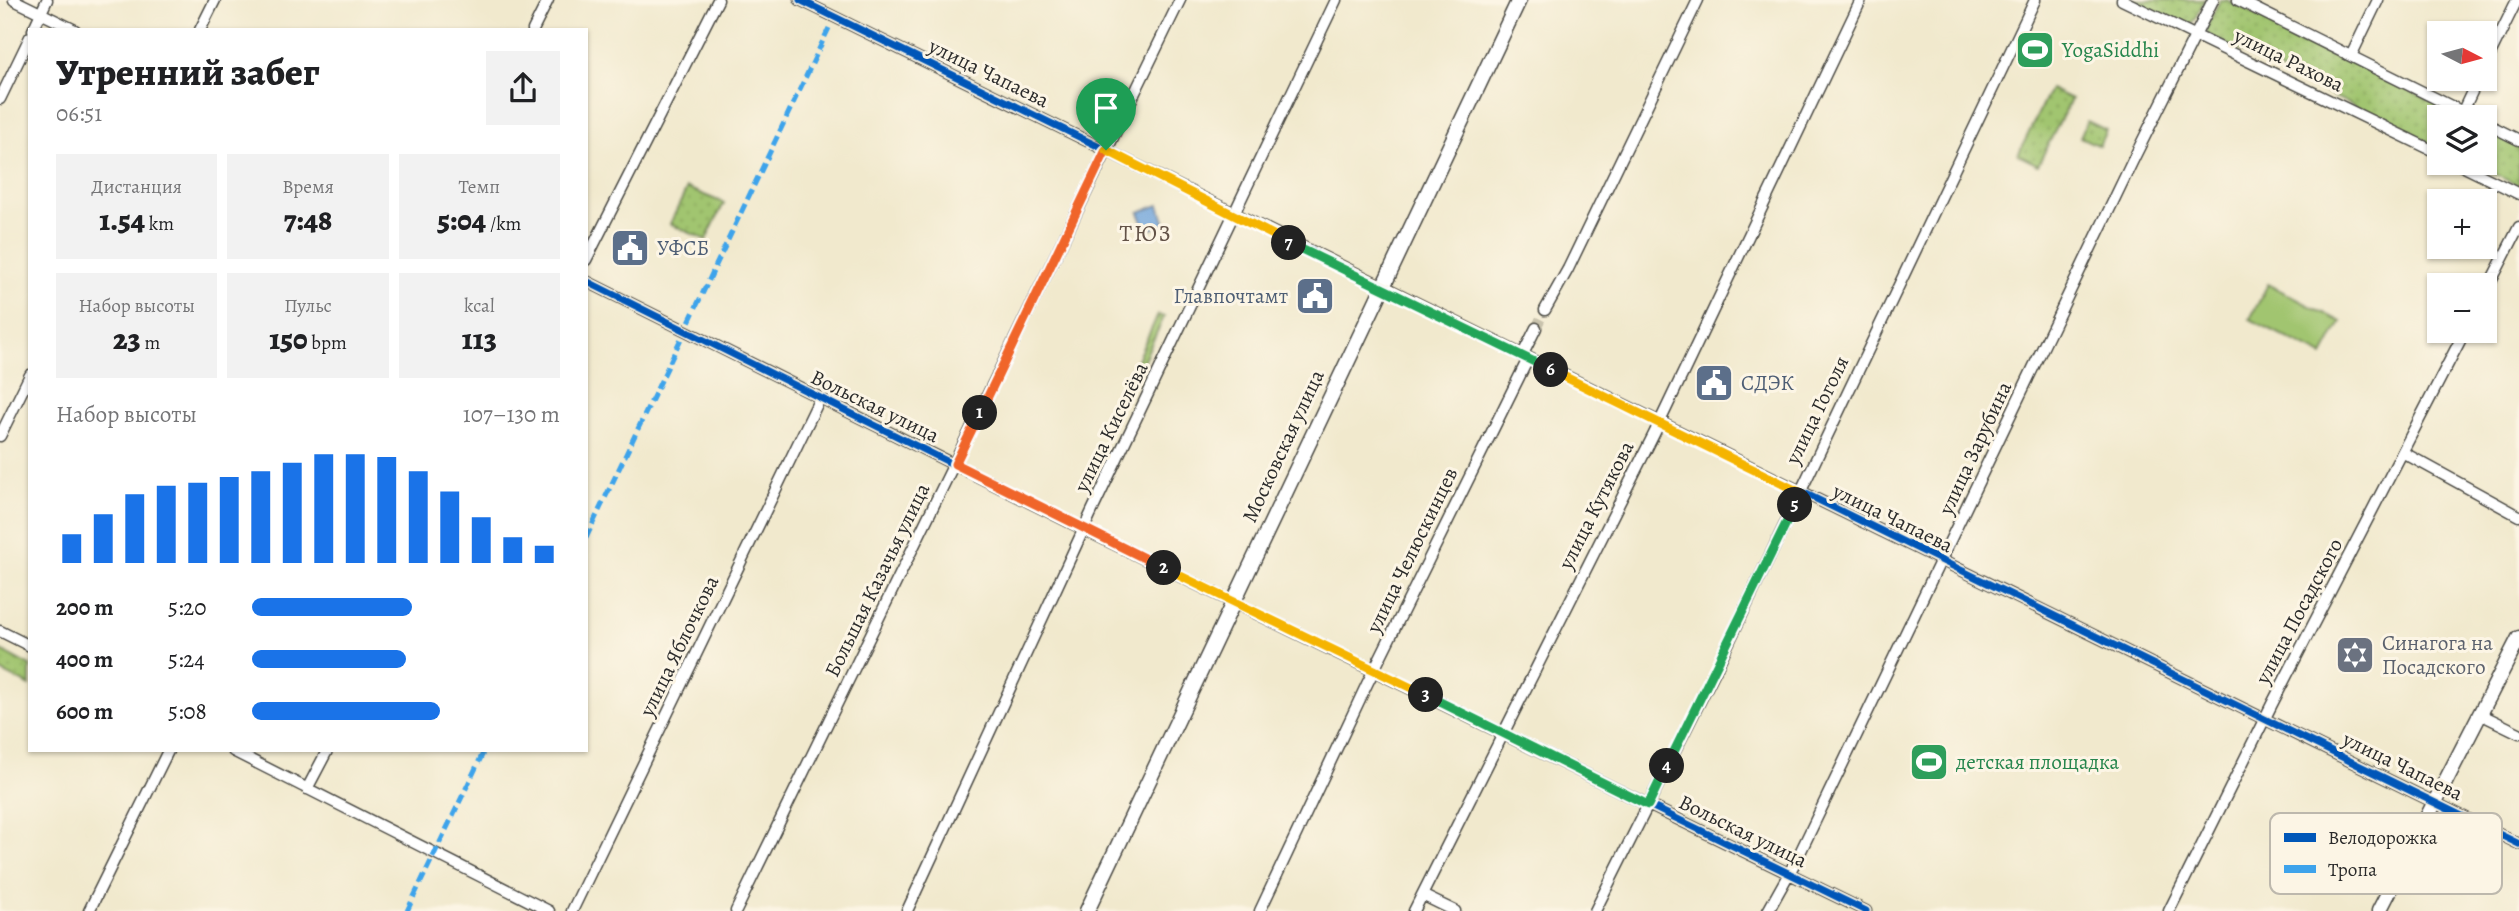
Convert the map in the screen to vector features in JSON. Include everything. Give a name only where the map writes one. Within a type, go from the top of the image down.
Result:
[{"type":"main road","name":"Московская улица","points":[[1087,911],[1519,0]]},
{"type":"main road","points":[[2429,813],[2519,638]]},
{"type":"main road","points":[[2379,911],[2388,894]]},
{"type":"street","points":[[14,0],[71,28]]},
{"type":"street","points":[[34,28],[47,0]]},
{"type":"street","points":[[201,28],[215,0]]},
{"type":"street","points":[[534,28],[548,0]]},
{"type":"street","points":[[588,256],[718,0]]},
{"type":"street","name":"улица Чапаева","points":[[800,0],[1381,288],[2454,813]]},
{"type":"street","name":"Большая Казачья улица","points":[[736,911],[1180,0]]},
{"type":"street","name":"улица Киселёва","points":[[907,911],[1084,530],[1336,0]]},
{"type":"street","points":[[1545,310],[1699,0]]},
{"type":"street","name":"улица Кутякова","points":[[1414,911],[1659,423],[1861,0]]},
{"type":"street","name":"улица Гоголя","points":[[1595,911],[2035,0]]},
{"type":"street","name":"улица Рахова","points":[[2122,0],[2427,148]]},
{"type":"street","name":"улица Зарубина","points":[[1768,911],[1942,561],[2213,0]]},
{"type":"street","name":"улица Рахова","points":[[2238,0],[2442,105]]},
{"type":"street","points":[[2351,56],[2378,0]]},
{"type":"street","points":[[2497,41],[2517,0]]},
{"type":"street","points":[[0,99],[28,41]]},
{"type":"street","points":[[2497,129],[2519,140]]},
{"type":"street","points":[[2480,175],[2519,194]]},
{"type":"street","points":[[2495,273],[2519,227]]},
{"type":"street","name":"Вольская улица","points":[[588,282],[1084,530],[1503,731],[1866,911]]},
{"type":"street","name":"улица Челюскинцев","points":[[1260,911],[1525,357],[1536,328]]},
{"type":"street","name":"улица Посадского","points":[[2169,911],[2459,343]]},
{"type":"street","points":[[0,436],[28,379]]},
{"type":"street","name":"улица Яблочкова","points":[[572,911],[820,398]]},
{"type":"street","points":[[2404,453],[2519,516]]},
{"type":"street","points":[[0,631],[28,645]]},
{"type":"street","points":[[2480,714],[2519,733]]},
{"type":"street","points":[[89,911],[168,752]]},
{"type":"street","points":[[235,752],[548,911]]},
{"type":"street","points":[[307,789],[326,752]]},
{"type":"street","name":"улица Чапаева","points":[[2502,837],[2519,845]]},
{"type":"street","points":[[1422,895],[1455,911]]},
{"type":"green space","points":[[2132,0],[2205,0],[2192,23],[2184,26]]},
{"type":"green space","points":[[2220,0],[2227,0],[2439,105],[2427,105],[2427,142],[2209,36],[2206,28]]},
{"type":"green space","points":[[2050,89],[2071,99],[2038,165],[2018,155]]},
{"type":"green space","points":[[2087,121],[2106,130],[2099,146],[2080,137]]},
{"type":"green space","points":[[2497,134],[2519,144],[2519,186],[2497,175]]},
{"type":"green space","points":[[687,188],[724,203],[706,240],[670,224]]},
{"type":"green space","points":[[2268,284],[2341,322],[2323,356],[2250,319]]},
{"type":"green space","points":[[1158,315],[1164,317],[1136,376],[1131,372]]},
{"type":"green space","points":[[0,650],[28,665],[28,685],[0,671]]},
{"type":"water","points":[[1159,205],[1165,224],[1146,231],[1139,212]]},
{"type":"tunnel","points":[[1536,328],[1545,310]]},
{"type":"marked path","points":[[588,534],[829,28]]},
{"type":"marked path","points":[[407,911],[484,752]]},
{"type":"cycle path","points":[[800,0],[2456,813]]},
{"type":"cycle path","points":[[588,282],[1085,530],[1866,911]]},
{"type":"cycle path","points":[[2502,836],[2519,844]]},
{"type":"place","name":"YogaSiddhi","points":[[2035,50]]},
{"type":"place","name":"УФСБ","points":[[630,248]]},
{"type":"place","name":"Главпочтамт","points":[[1315,296]]},
{"type":"place","name":"СДЭК","points":[[1714,383]]},
{"type":"place","name":"Синагога на Посадского","points":[[2355,655]]},
{"type":"place","name":"детская площадка","points":[[1929,762]]},
{"type":"district","name":"ТЮЗ","points":[[1146,233]]},
{"type":"route","points":[[1106,150],[1303,250],[1799,492],[1717,667],[1648,805],[1517,738],[1084,530],[955,464],[1106,150]]}]
